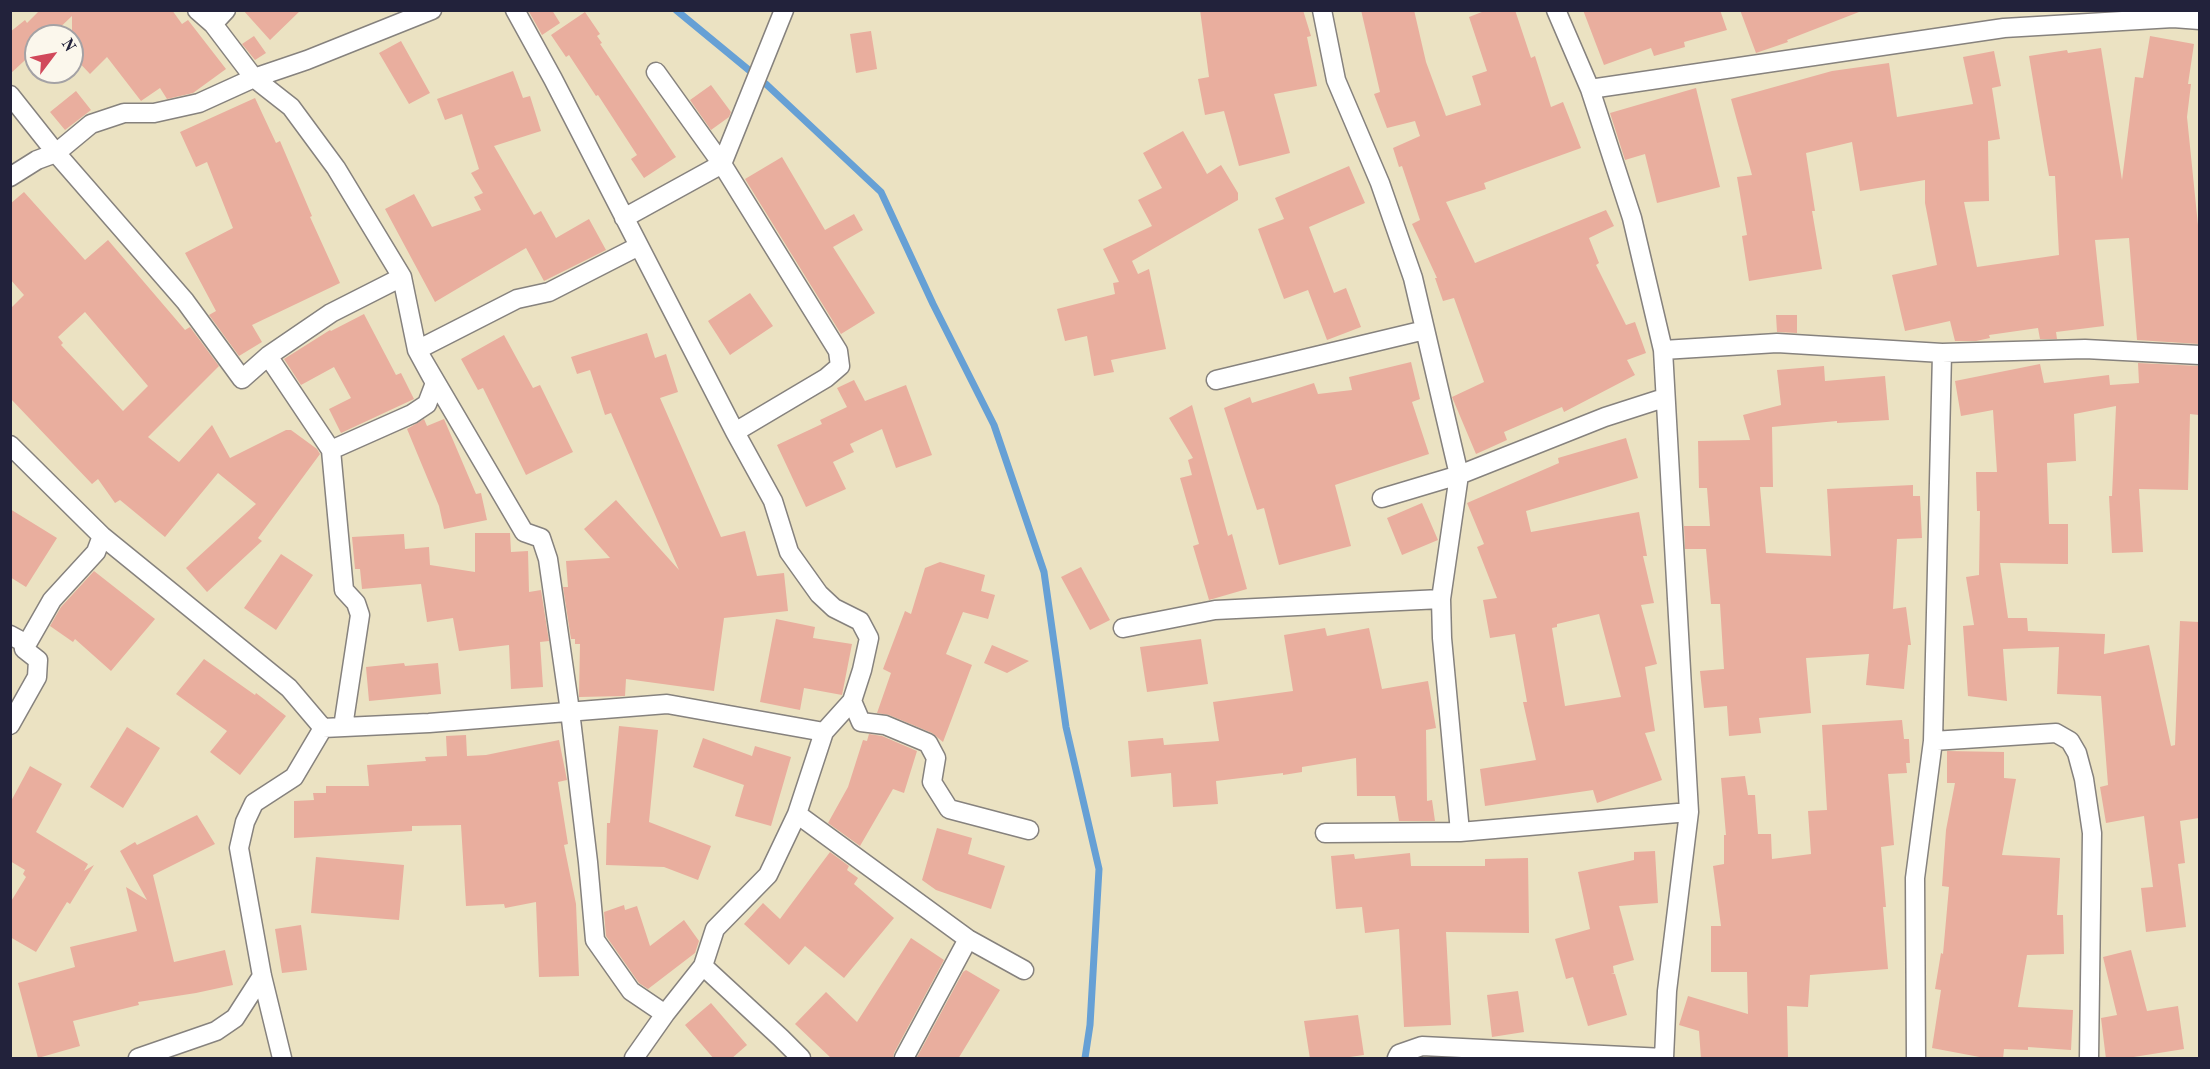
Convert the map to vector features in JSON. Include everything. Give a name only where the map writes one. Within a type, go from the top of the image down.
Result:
[{"type":"street","points":[[197,10],[213,24],[254,78],[291,107],[336,168],[402,277],[417,350],[435,383],[427,404],[412,414],[331,450]]},
{"type":"street","points":[[213,24],[226,10]]},
{"type":"street","points":[[10,177],[37,160],[56,153],[91,124],[124,113],[154,113],[199,103],[254,78],[307,60],[432,10]]},
{"type":"street","points":[[515,10],[553,78],[735,432],[773,501],[789,552],[819,594],[834,608],[860,621],[869,638],[852,701],[824,732],[796,814],[768,875],[715,929],[703,966],[665,1014],[634,1059]]},
{"type":"street","points":[[624,218],[722,164],[784,10]]},
{"type":"street","points":[[1322,10],[1335,80],[1380,183],[1413,278],[1459,475],[1441,599],[1442,638],[1460,832]]},
{"type":"street","points":[[1397,1059],[1399,1054],[1422,1046],[1664,1058],[1667,991],[1689,812],[1663,350],[1632,218],[1590,89],[1556,10]]},
{"type":"street","points":[[1590,89],[2004,28],[2173,18],[2199,20]]},
{"type":"street","points":[[656,72],[722,164],[838,351],[840,366],[826,378],[735,432]]},
{"type":"street","points":[[10,94],[56,153],[185,301],[242,379],[268,356],[331,313],[402,277]]},
{"type":"street","points":[[417,350],[517,299],[549,292],[639,246]]},
{"type":"street","points":[[1216,380],[1425,330]]},
{"type":"street","points":[[1663,350],[1777,343],[1942,353],[2085,349],[2199,355]]},
{"type":"street","points":[[417,350],[524,532],[541,537],[548,559],[570,711],[595,940],[631,991],[665,1014]]},
{"type":"street","points":[[1916,1059],[1915,878],[1933,741],[1942,353]]},
{"type":"street","points":[[268,356],[331,450],[344,590],[356,603],[360,615],[343,727]]},
{"type":"street","points":[[1382,498],[1459,475],[1605,417],[1664,398]]},
{"type":"street","points":[[10,445],[102,536],[289,688],[323,728]]},
{"type":"street","points":[[24,649],[52,600],[96,552],[102,536]]},
{"type":"street","points":[[1123,628],[1215,610],[1441,599]]},
{"type":"street","points":[[10,635],[23,642],[24,649],[38,660],[37,677],[10,725]]},
{"type":"street","points":[[852,701],[861,722],[885,725],[928,742],[936,758],[932,782],[950,809],[1029,830]]},
{"type":"street","points":[[323,728],[429,723],[667,704],[824,732]]},
{"type":"street","points":[[282,1059],[262,976],[239,848],[245,822],[254,803],[294,777],[323,728]]},
{"type":"street","points":[[1933,741],[2056,733],[2070,741],[2077,753],[2084,779],[2092,833],[2089,1059]]},
{"type":"street","points":[[1326,833],[1460,832],[1689,812]]},
{"type":"street","points":[[796,814],[968,939],[1024,970]]},
{"type":"street","points":[[904,1059],[968,939]]},
{"type":"street","points":[[703,966],[782,1038],[801,1059]]},
{"type":"street","points":[[138,1059],[216,1031],[235,1018],[262,976]]},
{"type":"building","points":[[40,10],[172,10],[182,24],[188,20],[226,69],[193,93],[167,99],[160,88],[141,101],[107,57],[90,74],[84,68],[84,24],[72,24],[72,16],[64,24],[24,24],[24,61],[10,74],[10,32],[25,20],[27,23]]},
{"type":"building","points":[[243,10],[301,10],[270,40]]},
{"type":"building","points":[[528,10],[552,10],[560,23],[542,35]]},
{"type":"building","points":[[1200,10],[1303,10],[1311,36],[1307,37],[1317,86],[1274,94],[1290,153],[1239,166],[1224,111],[1205,115],[1198,79],[1209,77]]},
{"type":"building","points":[[1361,10],[1414,10],[1426,62],[1446,116],[1481,105],[1472,76],[1487,71],[1469,17],[1487,10],[1515,10],[1531,58],[1535,56],[1551,107],[1563,102],[1581,148],[1484,183],[1486,189],[1446,202],[1475,263],[1606,210],[1614,226],[1589,238],[1599,263],[1596,265],[1626,325],[1635,322],[1646,353],[1627,360],[1635,375],[1564,412],[1562,407],[1504,432],[1507,440],[1476,454],[1452,397],[1484,382],[1454,298],[1443,301],[1435,278],[1437,278],[1412,224],[1420,220],[1402,166],[1399,167],[1393,148],[1420,136],[1415,121],[1387,128],[1374,94],[1380,92]]},
{"type":"building","points":[[1583,10],[1720,10],[1727,30],[1684,42],[1685,47],[1654,56],[1651,48],[1604,65]]},
{"type":"building","points":[[1740,10],[1859,10],[1859,12],[1756,53]]},
{"type":"building","points":[[585,12],[600,34],[597,36],[602,43],[600,44],[676,157],[644,178],[631,159],[637,155],[598,95],[596,96],[569,55],[566,57],[551,35]]},
{"type":"building","points":[[871,31],[877,69],[856,73],[850,34]]},
{"type":"building","points":[[254,36],[266,53],[255,60],[242,44]]},
{"type":"building","points":[[2150,36],[2194,44],[2188,84],[2191,84],[2187,117],[2199,235],[2199,344],[2137,340],[2129,238],[2095,240],[2104,326],[2056,332],[2057,339],[2040,339],[2038,328],[1989,335],[1990,338],[1976,341],[1955,341],[1950,321],[1905,331],[1892,275],[1937,265],[1925,203],[1925,180],[1860,191],[1852,142],[1806,153],[1815,211],[1812,211],[1822,269],[1749,281],[1742,236],[1747,235],[1737,177],[1752,175],[1731,99],[1832,71],[1889,63],[1897,117],[1973,104],[1963,57],[1994,51],[2001,86],[1992,88],[2000,139],[1988,141],[1989,201],[1964,202],[1977,267],[2059,255],[2055,176],[2049,176],[2029,56],[2101,48],[2122,180],[2135,77],[2143,78]]},
{"type":"building","points":[[401,41],[430,93],[409,104],[379,53]]},
{"type":"building","points":[[513,71],[523,98],[530,96],[541,131],[494,146],[534,215],[541,211],[556,238],[589,219],[606,250],[544,281],[526,248],[435,302],[385,209],[414,194],[432,227],[481,210],[474,197],[483,193],[471,173],[479,169],[462,114],[445,120],[437,99]]},
{"type":"building","points":[[711,85],[731,112],[729,117],[711,130],[690,100]]},
{"type":"building","points":[[1696,88],[1720,187],[1657,203],[1645,154],[1625,160],[1610,113]]},
{"type":"building","points":[[76,91],[91,110],[65,130],[50,112]]},
{"type":"building","points":[[255,98],[276,143],[280,141],[312,216],[310,217],[340,283],[252,325],[262,342],[239,356],[209,315],[216,311],[185,253],[233,228],[207,162],[196,167],[180,132]]},
{"type":"building","points":[[1183,131],[1207,174],[1221,165],[1238,193],[1238,200],[1132,261],[1138,274],[1149,269],[1166,349],[1111,360],[1114,372],[1094,376],[1087,336],[1065,341],[1057,309],[1115,294],[1113,283],[1119,282],[1103,249],[1152,226],[1138,200],[1162,188],[1143,153]]},
{"type":"building","points":[[782,157],[825,230],[854,214],[863,230],[833,247],[875,313],[841,334],[745,179]]},
{"type":"building","points":[[1349,166],[1365,203],[1309,227],[1334,293],[1346,288],[1361,327],[1327,340],[1308,290],[1284,299],[1258,229],[1284,219],[1275,198]]},
{"type":"building","points":[[24,192],[85,260],[108,240],[185,330],[190,327],[219,366],[148,437],[179,462],[212,425],[230,458],[286,430],[291,430],[317,449],[320,454],[258,538],[262,541],[207,592],[186,568],[256,504],[218,473],[165,537],[120,500],[115,503],[98,479],[92,484],[10,398],[10,309],[24,295],[10,279],[10,204]],"holes":[[[85,312],[148,386],[123,411],[61,345],[63,343],[58,337]]]},
{"type":"building","points":[[750,293],[773,326],[730,355],[708,321]]},
{"type":"building","points":[[364,314],[396,375],[401,373],[414,399],[341,433],[329,409],[351,398],[334,367],[301,385],[284,359],[330,330]]},
{"type":"building","points":[[1776,315],[1797,315],[1797,333],[1777,332]]},
{"type":"building","points":[[647,333],[655,358],[666,354],[678,392],[660,398],[721,537],[745,531],[757,576],[784,573],[788,611],[724,618],[714,691],[626,679],[625,696],[579,697],[580,644],[575,644],[575,639],[571,639],[563,587],[568,587],[566,561],[610,558],[584,529],[616,500],[679,570],[611,413],[605,415],[590,370],[577,374],[571,357]]},
{"type":"building","points":[[504,335],[533,388],[540,385],[573,452],[526,475],[483,388],[478,390],[461,359]]},
{"type":"building","points":[[1411,362],[1420,399],[1412,402],[1429,454],[1335,485],[1351,546],[1279,565],[1264,508],[1257,510],[1224,408],[1250,397],[1252,403],[1314,383],[1318,394],[1352,390],[1349,377]]},
{"type":"building","points":[[2138,363],[2199,366],[2199,415],[2190,414],[2188,490],[2139,489],[2143,552],[2112,553],[2109,496],[2112,496],[2116,406],[2074,414],[2076,461],[2047,463],[2049,524],[2068,524],[2068,564],[2000,563],[2008,618],[2027,618],[2028,631],[2105,634],[2104,654],[2149,645],[2171,746],[2175,745],[2180,621],[2199,622],[2199,818],[2180,821],[2185,863],[2178,864],[2186,927],[2146,932],[2141,888],[2153,887],[2144,816],[2106,823],[2100,787],[2108,785],[2101,696],[2057,694],[2059,647],[2003,649],[2007,701],[1968,696],[1963,626],[1974,625],[1966,577],[1979,575],[1980,511],[1977,511],[1976,472],[1997,472],[1993,410],[1961,416],[1955,381],[2040,364],[2044,383],[2109,375],[2110,385],[2139,383]]},
{"type":"building","points":[[1824,366],[1825,381],[1885,376],[1889,420],[1837,423],[1837,421],[1772,427],[1773,487],[1760,487],[1766,553],[1831,556],[1827,489],[1913,485],[1913,496],[1920,496],[1922,538],[1897,539],[1893,609],[1906,607],[1911,645],[1908,645],[1904,689],[1866,685],[1869,654],[1806,658],[1811,713],[1759,718],[1761,733],[1729,736],[1727,706],[1704,708],[1700,671],[1724,669],[1720,604],[1711,604],[1706,549],[1685,549],[1684,526],[1710,526],[1707,488],[1699,488],[1698,441],[1750,440],[1743,415],[1781,405],[1777,370]]},
{"type":"building","points":[[854,380],[865,401],[906,385],[932,455],[896,468],[882,429],[850,444],[854,452],[833,462],[846,489],[806,507],[777,445],[822,424],[820,420],[847,407],[837,388]]},
{"type":"building","points":[[1192,405],[1228,536],[1232,534],[1247,589],[1209,600],[1193,546],[1199,544],[1180,478],[1192,475],[1188,460],[1193,458],[1169,418]]},
{"type":"building","points":[[424,419],[427,426],[444,419],[476,494],[481,493],[487,520],[444,529],[439,506],[407,429]]},
{"type":"building","points":[[1626,438],[1638,478],[1526,511],[1531,532],[1639,512],[1647,556],[1643,556],[1654,603],[1641,605],[1657,664],[1645,667],[1655,731],[1645,733],[1662,780],[1597,803],[1593,790],[1485,806],[1480,769],[1536,760],[1523,702],[1527,702],[1515,634],[1490,638],[1483,600],[1497,598],[1477,547],[1484,544],[1467,503],[1559,463],[1558,458]],"holes":[[[1599,614],[1621,697],[1565,706],[1552,628],[1557,627],[1557,624]]]},
{"type":"building","points":[[1422,503],[1438,540],[1402,555],[1387,518]]},
{"type":"building","points":[[10,509],[57,538],[26,587],[10,577]]},
{"type":"building","points":[[475,533],[510,533],[511,552],[528,551],[529,592],[541,590],[549,641],[540,642],[543,687],[511,689],[509,645],[459,651],[453,618],[427,622],[421,584],[362,589],[360,569],[355,569],[352,537],[404,534],[405,549],[429,547],[430,565],[475,572]]},
{"type":"building","points":[[281,554],[313,575],[276,630],[244,608]]},
{"type":"building","points":[[940,562],[985,575],[981,591],[995,595],[988,619],[963,612],[946,654],[972,665],[943,742],[932,733],[889,715],[877,713],[891,673],[883,669],[905,611],[911,614],[925,568]]},
{"type":"building","points":[[1081,567],[1110,620],[1090,630],[1061,577]]},
{"type":"building","points":[[94,571],[155,619],[111,671],[75,639],[73,642],[50,626],[61,607]]},
{"type":"building","points":[[776,619],[815,627],[813,638],[852,644],[842,695],[804,688],[800,710],[760,702]]},
{"type":"building","points":[[1325,628],[1327,636],[1369,628],[1382,689],[1428,681],[1436,728],[1426,730],[1427,801],[1432,800],[1435,821],[1399,821],[1395,796],[1357,796],[1356,758],[1302,767],[1302,772],[1216,781],[1218,804],[1173,807],[1171,773],[1131,777],[1128,741],[1163,738],[1164,745],[1219,741],[1213,702],[1293,691],[1284,635]]},
{"type":"building","points":[[1201,639],[1208,684],[1147,692],[1140,647]]},
{"type":"building","points":[[992,645],[1029,661],[1007,673],[984,663]]},
{"type":"building","points":[[204,659],[286,716],[240,775],[210,752],[227,731],[176,694]]},
{"type":"building","points":[[404,663],[405,666],[438,663],[441,694],[369,701],[366,667]]},
{"type":"building","points":[[1902,720],[1904,739],[1909,739],[1910,763],[1906,763],[1907,773],[1888,774],[1894,845],[1881,847],[1888,969],[1810,975],[1808,1007],[1787,1006],[1788,1059],[1701,1059],[1699,1031],[1679,1025],[1688,996],[1748,1014],[1747,972],[1711,972],[1711,926],[1721,926],[1713,866],[1724,864],[1724,835],[1726,835],[1721,778],[1745,776],[1748,795],[1755,795],[1758,834],[1771,834],[1772,859],[1811,854],[1808,811],[1827,810],[1822,725]]},
{"type":"building","points":[[619,726],[658,730],[649,822],[711,846],[698,880],[664,867],[606,865],[607,823],[610,823]]},
{"type":"building","points":[[127,727],[160,748],[123,808],[90,787]]},
{"type":"building","points":[[869,734],[882,736],[917,751],[904,793],[893,789],[860,846],[828,823],[848,787],[863,740],[867,741]]},
{"type":"building","points":[[466,735],[467,756],[486,755],[559,740],[567,780],[558,782],[568,844],[564,845],[576,904],[579,976],[539,977],[536,902],[505,908],[504,904],[466,906],[461,825],[412,826],[412,831],[294,838],[294,801],[314,800],[313,793],[326,793],[326,786],[369,786],[367,765],[426,761],[425,757],[447,756],[446,736]]},
{"type":"building","points":[[703,738],[752,756],[755,746],[791,757],[771,826],[735,816],[744,785],[693,767]]},
{"type":"building","points":[[1947,751],[2004,752],[2004,778],[2016,779],[2002,855],[2060,858],[2057,915],[2063,915],[2064,954],[2027,955],[2018,1007],[2073,1010],[2071,1050],[2028,1047],[2028,1050],[2004,1049],[2003,1059],[1990,1059],[1932,1048],[1941,990],[1935,989],[1941,953],[1943,954],[1949,887],[1942,886],[1946,830],[1955,783],[1947,783]]},
{"type":"building","points":[[30,766],[62,784],[36,832],[88,864],[84,871],[94,865],[70,904],[67,902],[36,952],[10,937],[10,903],[26,877],[23,874],[25,870],[10,861],[10,803]]},
{"type":"building","points":[[197,815],[215,844],[153,875],[174,962],[225,950],[233,985],[138,1002],[139,1005],[73,1021],[80,1046],[38,1058],[18,983],[75,967],[70,947],[137,931],[126,887],[147,900],[120,851]]},
{"type":"building","points":[[937,828],[972,838],[968,854],[1005,866],[991,909],[936,890],[922,880]]},
{"type":"building","points":[[1655,851],[1658,903],[1619,906],[1634,960],[1613,966],[1614,973],[1611,973],[1615,974],[1627,1015],[1588,1026],[1573,977],[1566,979],[1555,939],[1590,929],[1578,872],[1634,860],[1634,852]]},
{"type":"building","points":[[830,852],[849,866],[847,870],[858,878],[854,884],[894,918],[844,978],[805,946],[789,965],[744,924],[763,903],[780,919]]},
{"type":"building","points":[[1410,853],[1411,866],[1485,866],[1485,859],[1528,858],[1529,933],[1446,932],[1451,1025],[1404,1027],[1399,929],[1365,933],[1362,907],[1336,909],[1331,856],[1354,854],[1355,859]]},
{"type":"building","points":[[316,857],[404,865],[399,920],[311,913]]},
{"type":"building","points":[[624,905],[625,910],[637,906],[650,946],[684,920],[699,941],[695,953],[648,989],[639,983],[606,936],[604,912]]},
{"type":"building","points":[[301,925],[307,970],[282,973],[275,929]]},
{"type":"building","points":[[911,938],[944,960],[894,1053],[893,1059],[832,1059],[795,1024],[826,992],[857,1022]]},
{"type":"building","points":[[2131,950],[2147,1011],[2178,1006],[2184,1049],[2121,1059],[2106,1059],[2101,1018],[2117,1015],[2103,957]]},
{"type":"building","points":[[966,970],[1000,990],[958,1059],[916,1059],[963,972]]},
{"type":"building","points":[[1518,991],[1524,1032],[1492,1037],[1487,995]]},
{"type":"building","points":[[711,1003],[747,1045],[731,1059],[714,1059],[685,1025]]},
{"type":"building","points":[[1358,1015],[1364,1055],[1335,1059],[1310,1059],[1304,1021]]},
{"type":"waterway","points":[[676,10],[767,85],[881,192],[933,304],[994,425],[1044,572],[1066,727],[1099,869],[1090,1025],[1085,1058]]}]
